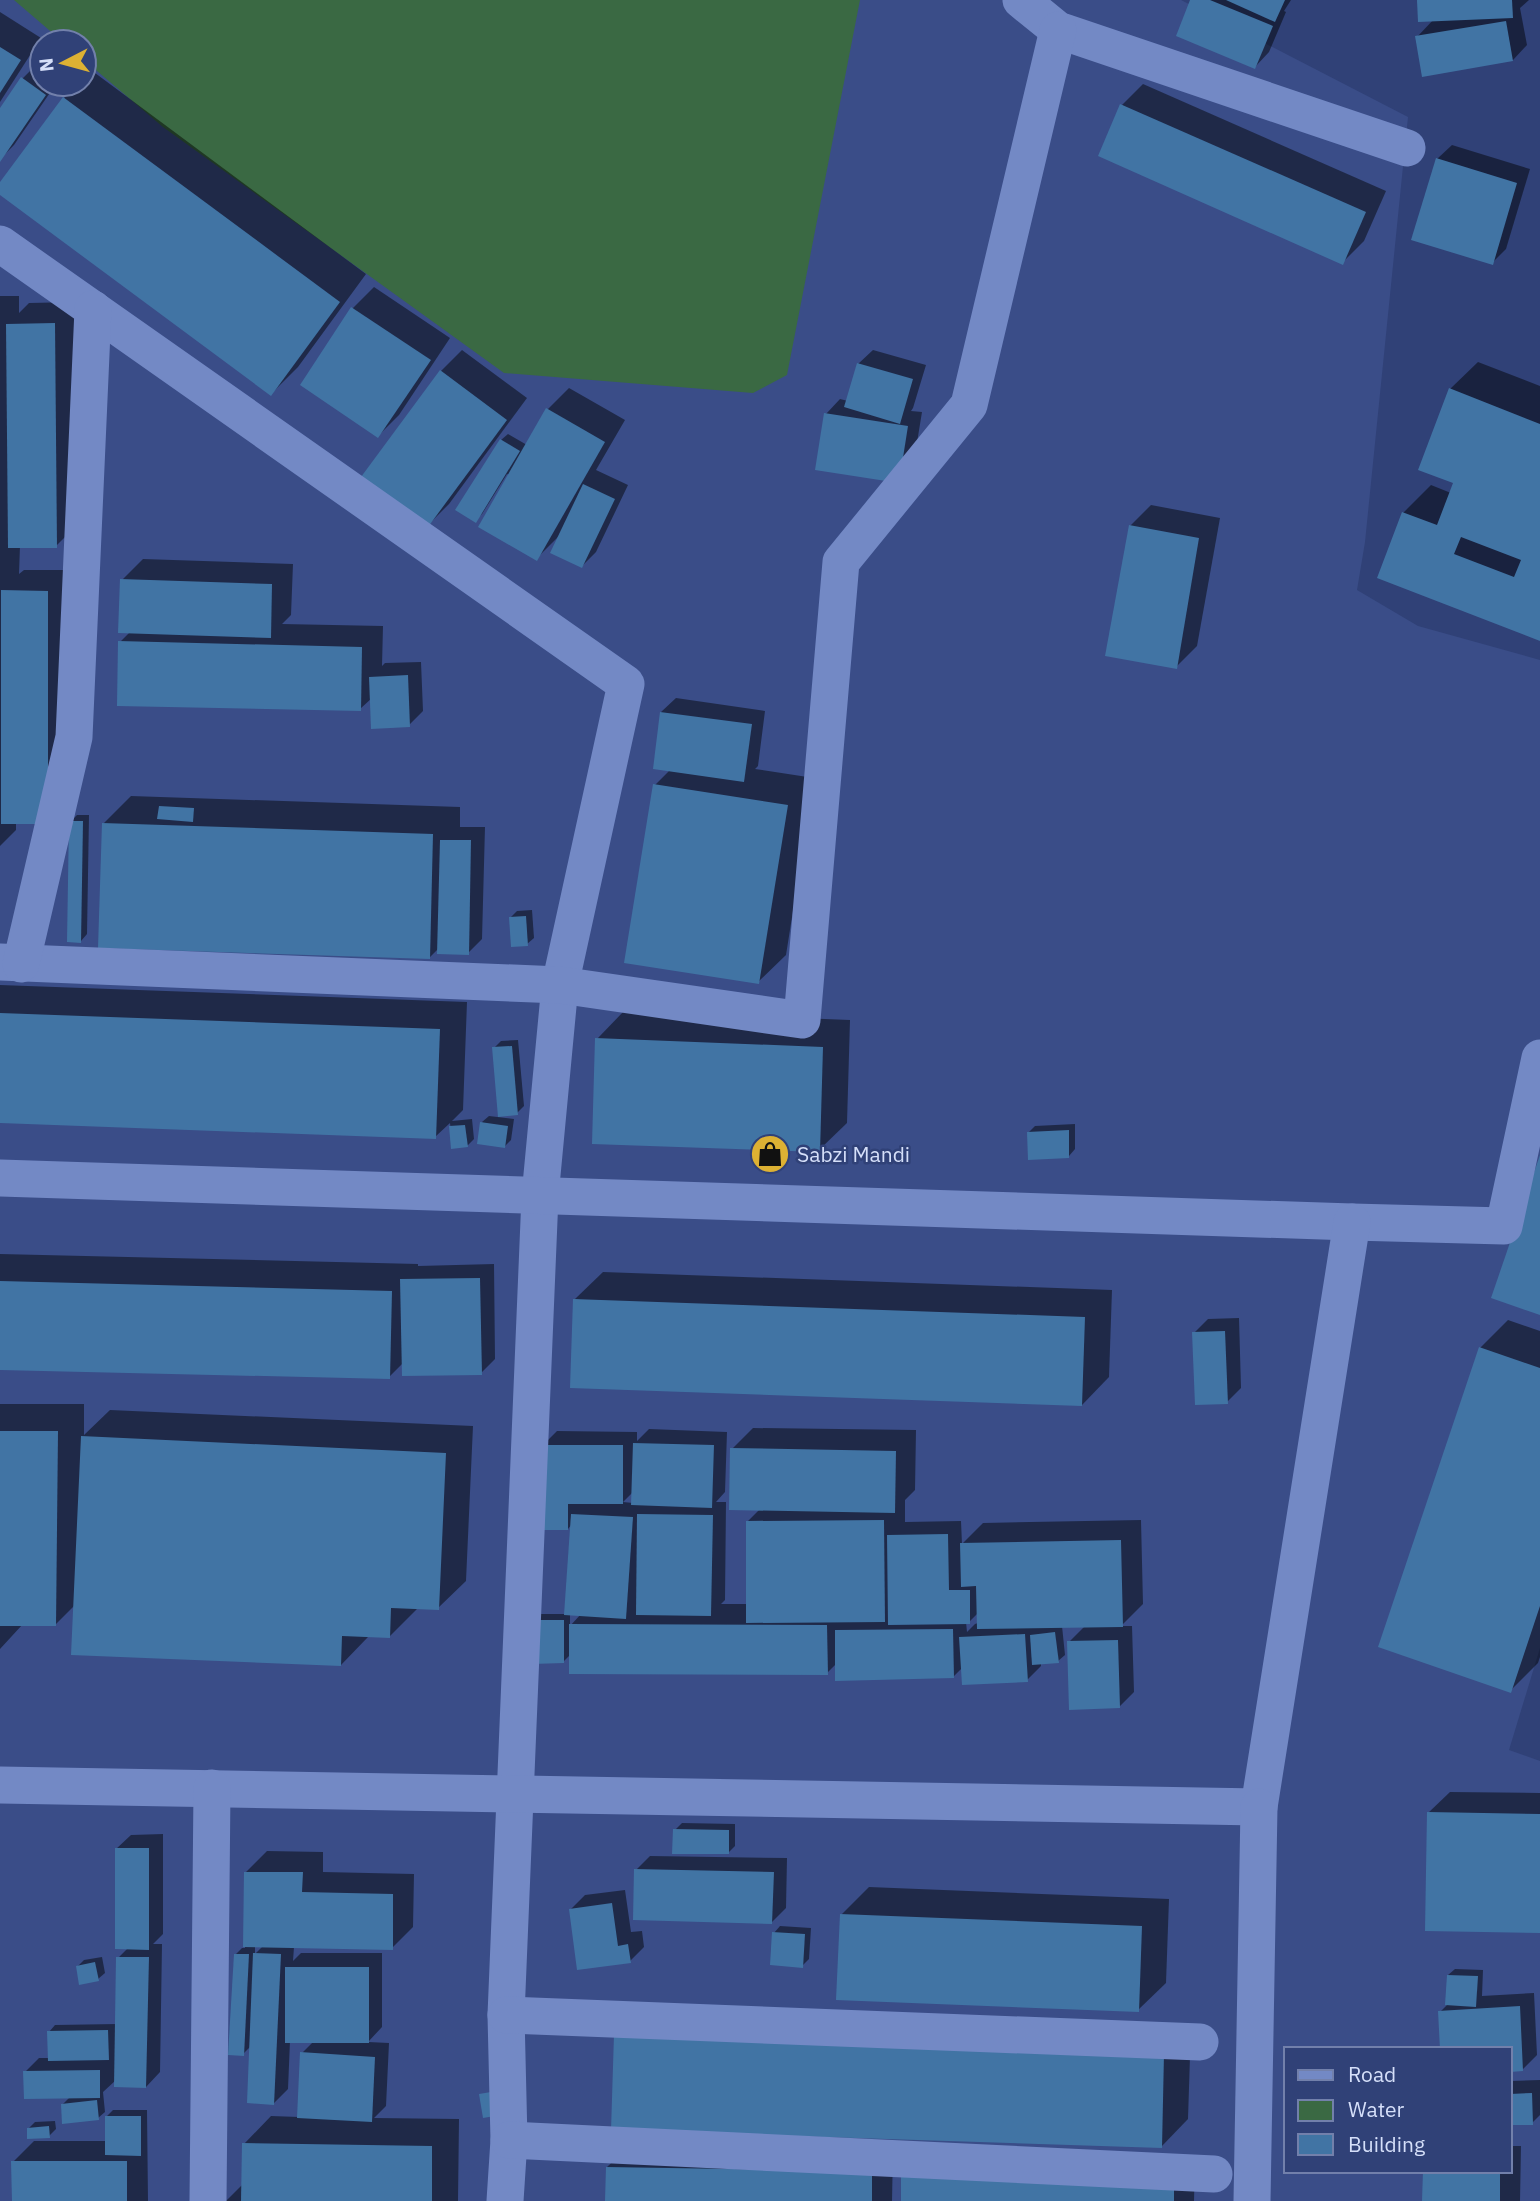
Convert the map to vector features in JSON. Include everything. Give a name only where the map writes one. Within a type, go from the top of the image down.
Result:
[{"type":"street","points":[[1021,0],[1058,30],[1407,148]]},
{"type":"street","points":[[93,309],[74,737],[11,963],[560,985],[802,1020],[841,562],[969,405],[1058,30]]},
{"type":"street","points":[[0,244],[626,684],[560,985],[540,1196],[506,2015],[509,2140],[505,2201]]},
{"type":"street","points":[[0,1178],[1504,1226],[1540,1058]]},
{"type":"street","points":[[1252,2201],[1259,1807],[1352,1223]]},
{"type":"street","points":[[0,1785],[1259,1807]]},
{"type":"street","points":[[208,2201],[212,1788]]},
{"type":"street","points":[[506,2015],[1200,2042]]},
{"type":"street","points":[[509,2140],[1213,2174]]},
{"type":"shaded area","name":"Sabzi Mandi","points":[[0,0],[1181,0],[1408,117],[1365,542],[1357,590],[1418,626],[1540,660],[1540,1648],[1509,1750],[1540,1761],[1540,2201],[0,2201]]},
{"type":"water","points":[[14,0],[860,0],[787,375],[753,393],[504,373],[163,127],[98,72],[98,28],[47,28]]},
{"type":"building","points":[[1190,0],[1210,0],[1273,26],[1255,69],[1176,36]]},
{"type":"building","points":[[1226,0],[1285,0],[1275,22]]},
{"type":"building","points":[[1417,0],[1512,0],[1513,18],[1418,22]]},
{"type":"building","points":[[1506,21],[1513,61],[1422,77],[1415,36]]},
{"type":"building","points":[[0,47],[21,60],[0,93]]},
{"type":"building","points":[[21,77],[28,82],[28,98],[44,98],[0,162],[0,108]]},
{"type":"building","points":[[64,98],[340,302],[271,396],[0,195],[0,182]]},
{"type":"building","points":[[1120,104],[1366,212],[1343,265],[1098,156]]},
{"type":"building","points":[[1436,158],[1517,183],[1493,265],[1411,240]]},
{"type":"building","points":[[351,307],[431,360],[378,438],[300,385]]},
{"type":"building","points":[[55,323],[57,548],[8,548],[6,324]]},
{"type":"building","points":[[857,363],[913,379],[900,424],[844,407]]},
{"type":"building","points":[[440,370],[507,420],[428,527],[361,477]]},
{"type":"building","points":[[1449,388],[1540,424],[1540,641],[1377,578],[1402,512],[1437,525],[1453,483],[1418,470]],"holes":[[[1461,537],[1521,560],[1514,577],[1454,554]]]},
{"type":"building","points":[[546,408],[605,442],[537,561],[478,527]]},
{"type":"building","points":[[824,413],[908,426],[899,483],[815,470]]},
{"type":"building","points":[[500,439],[520,451],[476,523],[455,510]]},
{"type":"building","points":[[583,484],[615,499],[582,568],[550,553]]},
{"type":"building","points":[[1129,525],[1199,538],[1177,669],[1105,656]]},
{"type":"building","points":[[120,579],[272,584],[271,638],[118,633]]},
{"type":"building","points":[[1,590],[48,591],[48,824],[1,824]]},
{"type":"building","points":[[118,641],[362,647],[361,711],[117,706]]},
{"type":"building","points":[[408,675],[410,727],[371,729],[369,677]]},
{"type":"building","points":[[660,712],[752,724],[744,782],[653,769]]},
{"type":"building","points":[[653,784],[788,805],[759,984],[624,963]]},
{"type":"building","points":[[159,806],[194,808],[193,822],[157,819]]},
{"type":"building","points":[[69,821],[83,821],[81,943],[67,942]]},
{"type":"building","points":[[102,823],[433,834],[430,959],[98,948]]},
{"type":"building","points":[[440,840],[471,840],[469,955],[437,954]]},
{"type":"building","points":[[526,916],[528,946],[511,947],[509,917]]},
{"type":"building","points":[[0,1013],[440,1029],[436,1139],[0,1123]]},
{"type":"building","points":[[595,1038],[823,1047],[820,1152],[592,1144]]},
{"type":"building","points":[[512,1046],[518,1115],[498,1117],[492,1047]]},
{"type":"building","points":[[480,1122],[508,1126],[505,1148],[477,1144]]},
{"type":"building","points":[[465,1125],[468,1147],[451,1149],[449,1126]]},
{"type":"building","points":[[1069,1130],[1069,1158],[1028,1160],[1027,1132]]},
{"type":"building","points":[[1540,1155],[1540,1315],[1491,1298]]},
{"type":"building","points":[[480,1278],[482,1375],[402,1376],[400,1279]]},
{"type":"building","points":[[0,1281],[392,1291],[390,1379],[0,1370]]},
{"type":"building","points":[[573,1299],[1085,1317],[1082,1406],[570,1388]]},
{"type":"building","points":[[1225,1331],[1228,1404],[1195,1405],[1192,1332]]},
{"type":"building","points":[[1479,1347],[1540,1368],[1540,1606],[1511,1693],[1378,1647]]},
{"type":"building","points":[[0,1431],[58,1431],[56,1626],[0,1626]]},
{"type":"building","points":[[81,1436],[446,1453],[439,1610],[391,1608],[390,1638],[342,1636],[341,1666],[71,1655]]},
{"type":"building","points":[[633,1443],[714,1445],[712,1508],[631,1505]]},
{"type":"building","points":[[541,1445],[623,1445],[623,1504],[568,1504],[568,1530],[541,1530]]},
{"type":"building","points":[[730,1448],[896,1451],[895,1513],[729,1510]]},
{"type":"building","points":[[571,1514],[633,1517],[626,1619],[564,1615]]},
{"type":"building","points":[[637,1514],[713,1515],[711,1616],[636,1615]]},
{"type":"building","points":[[884,1520],[885,1622],[746,1623],[746,1521]]},
{"type":"building","points":[[948,1534],[949,1590],[970,1590],[970,1624],[888,1625],[887,1535]]},
{"type":"building","points":[[1121,1540],[1123,1627],[977,1629],[976,1586],[961,1587],[960,1543]]},
{"type":"building","points":[[531,1620],[564,1620],[564,1663],[532,1664]]},
{"type":"building","points":[[569,1624],[827,1625],[828,1675],[569,1674]]},
{"type":"building","points":[[953,1629],[954,1678],[835,1681],[835,1630]]},
{"type":"building","points":[[1055,1632],[1059,1663],[1032,1665],[1030,1635]]},
{"type":"building","points":[[1025,1634],[1028,1682],[962,1685],[959,1637]]},
{"type":"building","points":[[1118,1640],[1120,1708],[1069,1710],[1067,1641]]},
{"type":"building","points":[[1427,1812],[1540,1814],[1540,1933],[1425,1931]]},
{"type":"building","points":[[673,1829],[729,1830],[729,1854],[672,1854]]},
{"type":"building","points":[[115,1848],[149,1848],[149,1950],[115,1949]]},
{"type":"building","points":[[634,1869],[774,1872],[772,1924],[633,1920]]},
{"type":"building","points":[[244,1872],[303,1872],[302,1892],[393,1894],[393,1950],[243,1947]]},
{"type":"building","points":[[612,1903],[618,1946],[628,1944],[631,1963],[577,1970],[569,1909]]},
{"type":"building","points":[[840,1914],[1142,1926],[1139,2012],[836,2000]]},
{"type":"building","points":[[772,1932],[805,1934],[803,1968],[770,1965]]},
{"type":"building","points":[[253,1953],[281,1954],[274,2105],[247,2103]]},
{"type":"building","points":[[234,1954],[249,1954],[244,2056],[228,2055]]},
{"type":"building","points":[[116,1957],[149,1957],[146,2088],[114,2087]]},
{"type":"building","points":[[95,1962],[99,1981],[79,1985],[76,1966]]},
{"type":"building","points":[[285,1967],[369,1967],[369,2043],[285,2043]]},
{"type":"building","points":[[1447,1975],[1478,1976],[1476,2007],[1445,2005]]},
{"type":"building","points":[[1520,2006],[1523,2071],[1512,2072],[1512,2047],[1440,2047],[1438,2011]]},
{"type":"building","points":[[108,2030],[109,2060],[48,2061],[47,2031]]},
{"type":"building","points":[[614,2035],[1164,2053],[1162,2148],[611,2130]]},
{"type":"building","points":[[300,2052],[375,2057],[372,2122],[297,2118]]},
{"type":"building","points":[[100,2070],[100,2098],[24,2099],[23,2071]]},
{"type":"building","points":[[497,2091],[501,2115],[483,2118],[479,2094]]},
{"type":"building","points":[[1532,2093],[1533,2125],[1512,2125],[1512,2094]]},
{"type":"building","points":[[97,2100],[99,2120],[62,2124],[61,2104]]},
{"type":"building","points":[[105,2116],[141,2116],[141,2156],[105,2155]]},
{"type":"building","points":[[49,2126],[50,2138],[27,2139],[27,2128]]},
{"type":"building","points":[[242,2143],[432,2146],[432,2201],[241,2201]]},
{"type":"building","points":[[11,2161],[127,2161],[127,2201],[12,2201]]},
{"type":"building","points":[[606,2167],[872,2171],[872,2201],[605,2201]]},
{"type":"building","points":[[1423,2173],[1500,2173],[1500,2201],[1422,2201]]},
{"type":"building","points":[[901,2176],[1174,2181],[1174,2201],[901,2201]]},
{"type":"place","name":"Sabzi Mandi","points":[[770,1154]]}]
